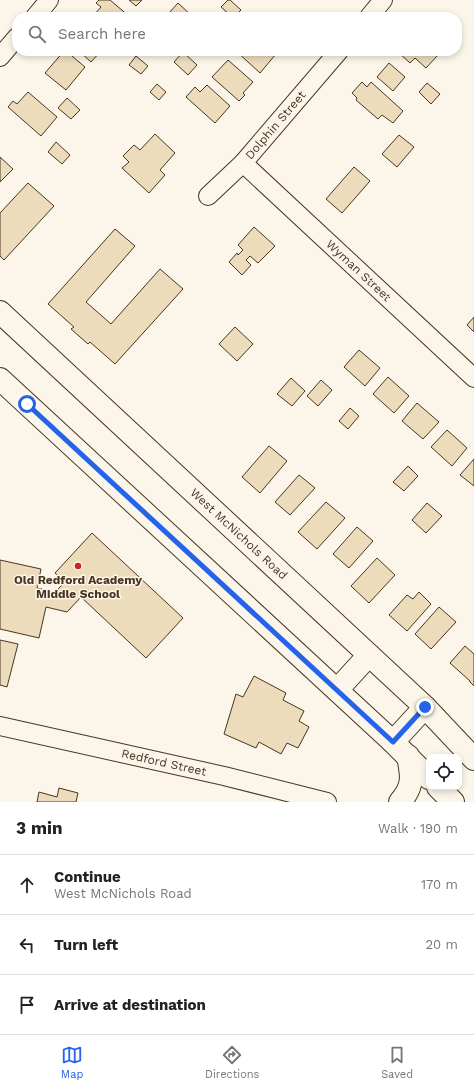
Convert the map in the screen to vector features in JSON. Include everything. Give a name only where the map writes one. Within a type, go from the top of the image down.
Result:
[{"type":"main road","name":"West McNichols Road","points":[[0,312],[425,707],[474,759]]},
{"type":"main road","points":[[0,379],[337,690],[426,775]]},
{"type":"main road","points":[[337,690],[369,655]]},
{"type":"main road","points":[[400,749],[425,707]]},
{"type":"main road","points":[[400,749],[411,774],[410,787],[400,802]]},
{"type":"main road","points":[[441,790],[453,802]]},
{"type":"street","points":[[38,12],[49,0]]},
{"type":"street","points":[[372,12],[383,0]]},
{"type":"street","points":[[0,57],[12,43]]},
{"type":"street","name":"Dolphin Street","points":[[208,196],[243,163],[335,56]]},
{"type":"street","name":"Wyman Street","points":[[243,163],[474,378]]},
{"type":"street","name":"Redford Street","points":[[0,726],[224,776],[327,802]]},
{"type":"building","points":[[99,0],[110,0],[124,12],[97,12],[101,7],[96,3]]},
{"type":"building","points":[[129,0],[142,0],[136,6]]},
{"type":"building","points":[[228,0],[230,0],[241,10],[239,12],[226,12],[221,7]]},
{"type":"building","points":[[178,3],[188,12],[170,12]]},
{"type":"building","points":[[60,56],[72,56],[85,67],[66,90],[45,73]]},
{"type":"building","points":[[84,56],[96,56],[91,62]]},
{"type":"building","points":[[136,56],[148,66],[141,74],[129,65]]},
{"type":"building","points":[[179,56],[187,56],[197,65],[188,75],[174,62]]},
{"type":"building","points":[[241,56],[274,56],[260,73]]},
{"type":"building","points":[[402,56],[437,56],[426,68],[415,58],[410,63]]},
{"type":"building","points":[[228,60],[253,82],[243,93],[245,95],[239,101],[212,77]]},
{"type":"building","points":[[389,63],[405,77],[393,91],[377,77]]},
{"type":"building","points":[[362,82],[367,87],[371,82],[403,111],[393,123],[382,115],[378,119],[356,100],[357,98],[352,93]]},
{"type":"building","points":[[427,83],[440,94],[431,104],[419,92]]},
{"type":"building","points":[[157,84],[166,92],[159,100],[150,92]]},
{"type":"building","points":[[207,85],[230,106],[215,123],[186,97],[195,87],[200,92]]},
{"type":"building","points":[[28,92],[57,117],[41,136],[8,107],[13,101],[17,104]]},
{"type":"building","points":[[67,98],[80,110],[71,119],[58,108]]},
{"type":"building","points":[[155,134],[175,153],[160,170],[165,175],[149,193],[122,168],[129,162],[123,156],[134,145],[140,150]]},
{"type":"building","points":[[399,135],[414,147],[397,167],[382,154]]},
{"type":"building","points":[[56,142],[70,155],[62,164],[48,152]]},
{"type":"building","points":[[0,157],[13,169],[0,182]]},
{"type":"building","points":[[354,167],[370,181],[342,213],[326,199]]},
{"type":"building","points":[[28,183],[54,206],[4,260],[0,256],[0,213]]},
{"type":"building","points":[[254,227],[275,246],[258,263],[250,256],[246,260],[251,265],[242,275],[229,262],[237,253],[238,255],[243,250],[238,245]]},
{"type":"building","points":[[115,229],[135,246],[86,302],[111,324],[160,269],[183,289],[115,364],[90,342],[88,344],[71,329],[74,327],[48,304]]},
{"type":"building","points":[[474,317],[474,332],[467,325]]},
{"type":"building","points":[[235,327],[253,344],[237,361],[219,344]]},
{"type":"building","points":[[359,350],[380,368],[365,386],[344,367]]},
{"type":"building","points":[[388,377],[409,396],[394,413],[373,394]]},
{"type":"building","points":[[291,378],[305,391],[292,406],[277,394]]},
{"type":"building","points":[[321,380],[332,390],[318,406],[307,396]]},
{"type":"building","points":[[417,403],[439,422],[423,439],[402,421]]},
{"type":"building","points":[[350,408],[359,416],[348,429],[339,421]]},
{"type":"building","points":[[447,430],[467,448],[452,466],[431,447]]},
{"type":"building","points":[[269,446],[287,461],[260,493],[242,477]]},
{"type":"building","points":[[474,459],[474,486],[460,475]]},
{"type":"building","points":[[408,466],[418,476],[404,491],[393,482]]},
{"type":"building","points":[[299,475],[315,488],[290,515],[275,502]]},
{"type":"building","points":[[326,502],[345,518],[317,549],[298,532]]},
{"type":"building","points":[[427,503],[442,516],[426,533],[412,520]]},
{"type":"building","points":[[357,527],[373,541],[349,568],[333,554]]},
{"type":"building","points":[[92,533],[183,618],[146,658],[81,597],[67,612],[46,607],[39,638],[0,629],[0,560],[41,569],[37,588],[50,591],[48,597],[50,597],[65,582],[55,573]]},
{"type":"building","points":[[377,558],[395,575],[369,603],[351,586]]},
{"type":"building","points":[[419,592],[431,604],[407,631],[389,615],[407,595],[413,599]]},
{"type":"building","points":[[439,607],[456,622],[431,649],[415,634]]},
{"type":"building","points":[[0,640],[18,644],[7,687],[0,685]]},
{"type":"building","points":[[465,646],[474,654],[474,686],[450,663]]},
{"type":"building","points":[[254,676],[286,693],[283,700],[304,711],[299,721],[309,727],[298,748],[287,743],[281,754],[259,742],[256,748],[224,734],[236,694],[243,697]]},
{"type":"building","points":[[59,788],[78,793],[76,802],[37,802],[39,792],[57,797]]},
{"type":"place","name":"Old Redford Academy Middle School","points":[[78,566]]},
{"type":"route","points":[[27,404],[393,742],[425,707]]}]
